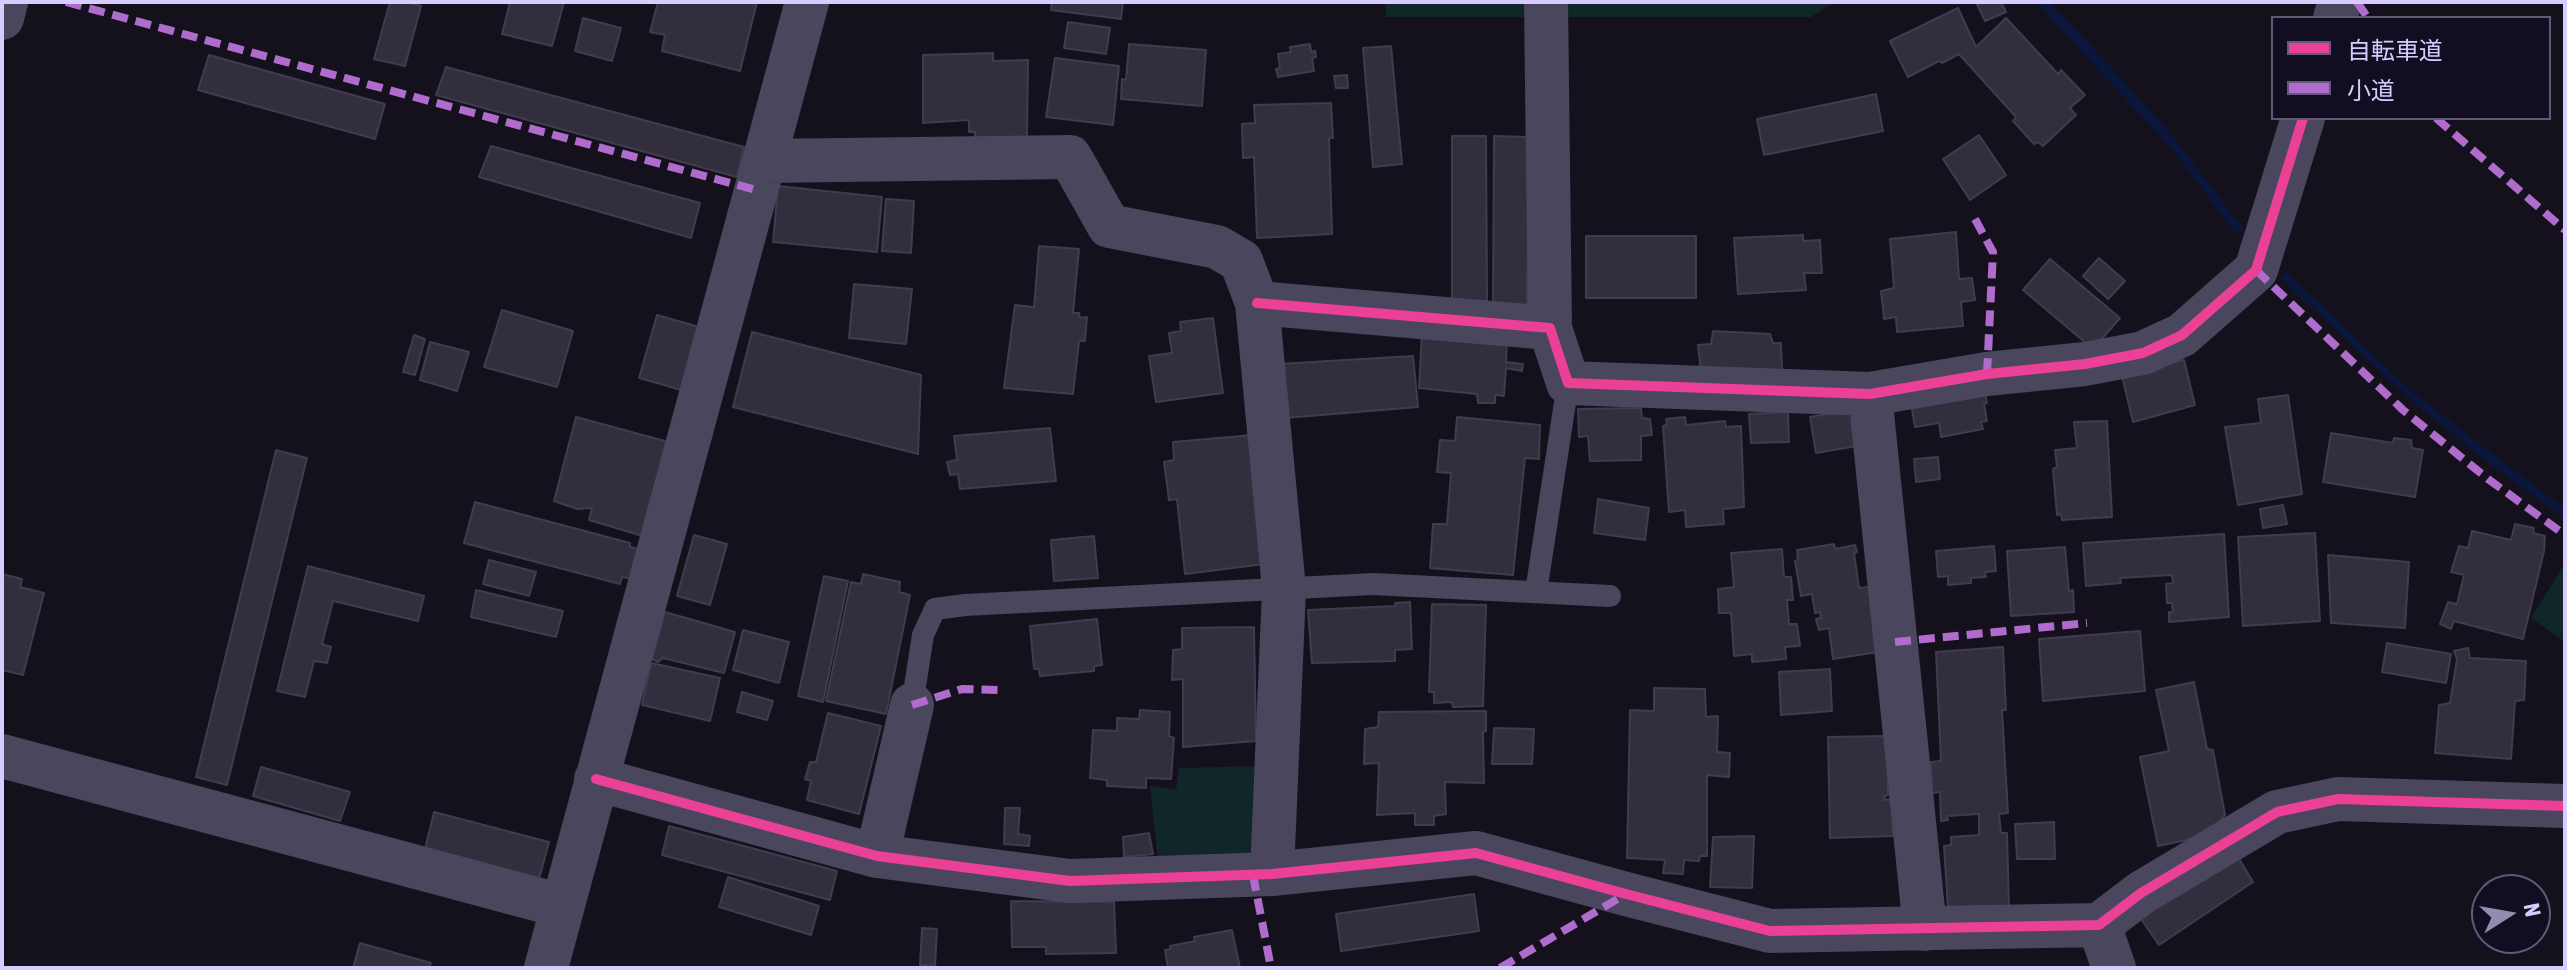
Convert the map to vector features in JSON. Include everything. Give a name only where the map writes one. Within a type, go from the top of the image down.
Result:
[{"type":"street","points":[[2,18],[6,2]]},
{"type":"street","points":[[546,968],[807,2]]},
{"type":"street","points":[[1546,2],[1550,328],[1568,383],[1870,394],[1987,374],[2085,364],[2143,353],[2182,335],[2256,270],[2302,120]]},
{"type":"street","points":[[764,161],[1070,157],[1109,226],[1217,247],[1241,261],[1257,303],[1284,589],[1272,874]]},
{"type":"street","points":[[1257,303],[1550,328]]},
{"type":"street","points":[[1870,394],[1925,929]]},
{"type":"street","points":[[877,856],[912,705]]},
{"type":"street","points":[[2,756],[562,906]]},
{"type":"street","points":[[596,779],[877,856],[1070,881],[1272,874],[1476,853],[1770,931],[2099,925],[2141,893],[2277,812],[2338,799],[2557,794]]},
{"type":"street","points":[[2099,925],[2114,968]]},
{"type":"lane","points":[[1536,592],[1568,383]]},
{"type":"lane","points":[[912,705],[923,635],[935,609],[1373,584],[1610,596]]},
{"type":"green space","points":[[1386,2],[1834,2],[1811,17],[1386,17]]},
{"type":"green space","points":[[2565,563],[2565,642],[2531,618]]},
{"type":"green space","points":[[1263,766],[1254,857],[1158,861],[1150,786],[1176,790],[1179,768]]},
{"type":"water","points":[[2035,2],[2049,2],[2091,45],[2171,134],[2245,230],[2235,233],[2172,149]]},
{"type":"water","points":[[2287,272],[2410,390],[2565,509],[2565,519],[2487,462],[2411,400],[2281,279]]},
{"type":"building","points":[[390,2],[421,6],[405,66],[374,59]]},
{"type":"building","points":[[510,2],[564,2],[552,46],[502,34]]},
{"type":"building","points":[[658,2],[757,2],[740,71],[662,51],[665,35],[650,32]]},
{"type":"building","points":[[1045,2],[1123,2],[1121,19],[1051,10],[1052,3]]},
{"type":"building","points":[[1976,2],[2001,2],[2006,12],[1985,21]]},
{"type":"building","points":[[1958,8],[1976,47],[2006,18],[2058,74],[2061,70],[2085,95],[2070,108],[2076,115],[2043,146],[2038,142],[2034,144],[2013,121],[2016,117],[1959,54],[1908,77],[1890,41]]},
{"type":"building","points":[[583,18],[621,28],[612,61],[575,51]]},
{"type":"building","points":[[1068,22],[1110,28],[1106,54],[1064,48]]},
{"type":"building","points":[[1129,44],[1206,50],[1202,106],[1121,99]]},
{"type":"building","points":[[1310,44],[1311,52],[1315,51],[1316,57],[1312,58],[1314,71],[1278,77],[1278,54],[1291,52],[1290,47]]},
{"type":"building","points":[[1391,46],[1402,164],[1373,167],[1363,48]]},
{"type":"building","points":[[993,53],[993,61],[1028,60],[1027,137],[975,138],[975,132],[969,132],[969,120],[923,123],[923,55]]},
{"type":"building","points":[[209,55],[385,104],[375,139],[198,90]]},
{"type":"building","points":[[1055,58],[1119,66],[1113,125],[1046,117]]},
{"type":"building","points":[[446,67],[744,147],[737,177],[436,95]]},
{"type":"building","points":[[1347,75],[1348,88],[1336,88],[1334,76]]},
{"type":"building","points":[[1876,94],[1883,131],[1764,155],[1757,119]]},
{"type":"building","points":[[1331,103],[1332,234],[1257,238],[1254,157],[1243,158],[1242,124],[1255,123],[1254,105]]},
{"type":"building","points":[[1979,135],[2006,175],[1970,200],[1943,159]]},
{"type":"building","points":[[1452,136],[1486,136],[1487,301],[1452,302]]},
{"type":"building","points":[[1494,136],[1529,137],[1527,305],[1493,306]]},
{"type":"building","points":[[491,146],[700,203],[691,238],[479,177]]},
{"type":"building","points":[[778,186],[882,197],[877,252],[773,242]]},
{"type":"building","points":[[886,199],[914,201],[911,253],[882,251]]},
{"type":"building","points":[[1956,232],[1959,279],[1972,278],[1975,300],[1961,302],[1963,326],[1897,332],[1896,317],[1884,319],[1881,291],[1894,288],[1890,239]]},
{"type":"building","points":[[1803,235],[1803,241],[1820,240],[1822,273],[1804,273],[1806,290],[1738,294],[1734,238]]},
{"type":"building","points":[[1586,236],[1696,236],[1696,298],[1586,298]]},
{"type":"building","points":[[1039,246],[1079,249],[1073,313],[1079,313],[1080,318],[1087,317],[1085,341],[1079,341],[1073,394],[1004,388],[1015,305],[1034,307]]},
{"type":"building","points":[[2099,258],[2125,281],[2108,299],[2083,276]]},
{"type":"building","points":[[2050,259],[2120,318],[2093,349],[2023,290]]},
{"type":"building","points":[[854,284],[912,289],[906,344],[849,338]]},
{"type":"building","points":[[502,310],[573,331],[557,387],[484,367]]},
{"type":"building","points":[[657,315],[699,327],[685,391],[639,378]]},
{"type":"building","points":[[1213,318],[1223,393],[1156,402],[1149,356],[1172,353],[1169,333],[1181,331],[1180,322]]},
{"type":"building","points":[[1713,331],[1770,334],[1773,343],[1781,343],[1782,370],[1701,373],[1698,345],[1711,344]]},
{"type":"building","points":[[752,332],[921,375],[918,454],[733,407]]},
{"type":"building","points":[[1422,333],[1507,340],[1506,362],[1523,364],[1522,371],[1506,368],[1504,396],[1495,395],[1495,403],[1478,403],[1477,394],[1419,388]]},
{"type":"building","points":[[414,335],[425,339],[415,375],[403,372]]},
{"type":"building","points":[[430,342],[469,352],[457,391],[420,380]]},
{"type":"building","points":[[1413,356],[1418,407],[1285,418],[1278,364]]},
{"type":"building","points":[[2184,360],[2195,405],[2133,422],[2122,376]]},
{"type":"building","points":[[1984,388],[1987,421],[1981,422],[1983,429],[1941,437],[1939,423],[1915,427],[1912,409]]},
{"type":"building","points":[[2288,395],[2302,494],[2238,505],[2225,427],[2261,423],[2258,399]]},
{"type":"building","points":[[1641,408],[1642,418],[1650,419],[1652,435],[1641,436],[1641,460],[1590,461],[1588,436],[1579,437],[1578,409]]},
{"type":"building","points":[[1852,410],[1857,446],[1816,453],[1810,417]]},
{"type":"building","points":[[1788,412],[1789,442],[1751,443],[1749,414]]},
{"type":"building","points":[[576,417],[676,444],[646,537],[589,520],[592,508],[577,509],[554,501]]},
{"type":"building","points":[[1457,417],[1540,425],[1539,459],[1525,458],[1513,575],[1430,568],[1433,524],[1447,524],[1451,473],[1437,472],[1440,440],[1455,441]]},
{"type":"building","points":[[1685,417],[1686,425],[1725,421],[1726,427],[1741,426],[1744,507],[1723,509],[1724,524],[1686,527],[1685,510],[1669,512],[1663,426],[1667,425],[1666,419]]},
{"type":"building","points":[[2107,421],[2112,517],[2062,520],[2061,514],[2057,515],[2053,469],[2057,467],[2055,450],[2077,448],[2074,422]]},
{"type":"building","points":[[1050,428],[1056,481],[960,489],[958,474],[950,475],[947,462],[957,460],[954,436]]},
{"type":"building","points":[[2331,433],[2393,443],[2394,438],[2411,440],[2412,448],[2423,450],[2415,497],[2323,482]]},
{"type":"building","points":[[1253,435],[1265,564],[1185,574],[1177,499],[1169,500],[1164,462],[1174,460],[1173,442]]},
{"type":"building","points":[[276,450],[307,458],[227,785],[196,777]]},
{"type":"building","points":[[1938,457],[1940,479],[1916,482],[1914,459]]},
{"type":"building","points":[[1598,499],[1649,508],[1645,540],[1594,533]]},
{"type":"building","points":[[475,502],[630,543],[630,547],[639,549],[632,579],[622,577],[620,584],[464,543]]},
{"type":"building","points":[[2283,505],[2287,524],[2263,528],[2260,509]]},
{"type":"building","points":[[2515,524],[2534,528],[2533,533],[2545,536],[2523,639],[2454,621],[2451,629],[2440,624],[2448,602],[2457,604],[2464,575],[2451,572],[2459,546],[2468,548],[2472,531],[2511,540]]},
{"type":"building","points":[[2315,533],[2320,621],[2243,626],[2238,537]]},
{"type":"building","points":[[2224,534],[2229,617],[2169,622],[2169,612],[2173,612],[2172,603],[2167,603],[2166,584],[2173,583],[2172,575],[2120,578],[2121,583],[2086,586],[2083,543]]},
{"type":"building","points":[[694,535],[727,544],[710,605],[677,596]]},
{"type":"building","points":[[1094,536],[1098,578],[1054,581],[1051,540]]},
{"type":"building","points":[[1834,544],[1835,549],[1855,545],[1859,588],[1868,587],[1878,652],[1833,659],[1829,628],[1819,630],[1816,619],[1821,618],[1820,612],[1815,613],[1812,594],[1801,596],[1795,561],[1798,560],[1797,550]]},
{"type":"building","points":[[1994,546],[1996,571],[1985,572],[1986,577],[1971,578],[1971,583],[1948,585],[1948,576],[1938,577],[1936,551]]},
{"type":"building","points":[[2065,547],[2074,612],[2011,616],[2007,551]]},
{"type":"building","points":[[1782,549],[1784,577],[1791,577],[1793,600],[1787,600],[1789,624],[1797,624],[1800,646],[1785,647],[1786,659],[1752,662],[1752,654],[1734,656],[1731,613],[1719,613],[1718,589],[1734,587],[1731,553]]},
{"type":"building","points":[[2328,555],[2409,562],[2405,628],[2331,623]]},
{"type":"building","points":[[489,560],[536,572],[529,596],[483,584]]},
{"type":"building","points":[[308,566],[424,596],[418,621],[333,601],[322,644],[331,647],[327,663],[314,661],[305,697],[277,691]]},
{"type":"building","points":[[2,574],[22,579],[20,587],[44,593],[23,675],[2,670]]},
{"type":"building","points":[[863,574],[900,582],[899,592],[910,595],[886,714],[826,701],[851,582],[861,584]]},
{"type":"building","points":[[824,576],[848,581],[823,702],[798,696]]},
{"type":"building","points":[[476,590],[563,611],[556,637],[471,617]]},
{"type":"building","points":[[1410,602],[1412,649],[1395,650],[1395,661],[1312,663],[1308,610],[1396,606],[1395,603]]},
{"type":"building","points":[[1432,604],[1486,605],[1483,706],[1453,707],[1452,702],[1434,703],[1434,692],[1429,692]]},
{"type":"building","points":[[665,612],[735,632],[724,673],[663,658],[658,662],[652,659]]},
{"type":"building","points":[[1097,619],[1102,665],[1094,666],[1094,671],[1040,676],[1039,669],[1034,669],[1030,626]]},
{"type":"building","points":[[1254,627],[1256,741],[1183,747],[1183,679],[1172,680],[1173,650],[1182,649],[1182,628]]},
{"type":"building","points":[[743,630],[789,642],[779,683],[733,670]]},
{"type":"building","points":[[2140,631],[2145,691],[2043,701],[2039,639]]},
{"type":"building","points":[[2387,643],[2451,654],[2446,683],[2382,672]]},
{"type":"building","points":[[2003,647],[2006,710],[2002,710],[2008,813],[1999,814],[2001,833],[2007,833],[2009,909],[1948,908],[1944,846],[1951,845],[1951,837],[1979,835],[1979,814],[1947,816],[1948,820],[1941,821],[1940,792],[1932,793],[1931,762],[1941,761],[1936,652]]},
{"type":"building","points":[[2468,648],[2470,658],[2526,661],[2524,700],[2515,701],[2511,759],[2435,753],[2439,705],[2450,703],[2457,659],[2454,651]]},
{"type":"building","points":[[651,663],[720,678],[710,721],[642,705]]},
{"type":"building","points":[[1830,669],[1832,711],[1781,715],[1779,672]]},
{"type":"building","points":[[2194,682],[2207,749],[2213,750],[2225,815],[2210,835],[2158,846],[2140,757],[2169,751],[2156,690]]},
{"type":"building","points":[[1654,688],[1705,689],[1706,717],[1718,716],[1717,752],[1730,753],[1729,777],[1707,775],[1707,856],[1700,856],[1699,861],[1684,860],[1683,874],[1663,873],[1665,860],[1627,858],[1630,710],[1654,711]]},
{"type":"building","points":[[742,692],[773,701],[767,720],[737,712]]},
{"type":"building","points":[[1140,710],[1170,712],[1169,736],[1174,738],[1171,779],[1146,778],[1146,788],[1107,786],[1107,780],[1090,778],[1093,730],[1117,731],[1117,718],[1139,719]]},
{"type":"building","points":[[1486,711],[1486,731],[1483,732],[1484,783],[1445,782],[1446,814],[1434,816],[1434,825],[1415,825],[1415,813],[1377,815],[1379,763],[1364,764],[1365,729],[1378,727],[1379,712]]},
{"type":"building","points":[[828,713],[881,726],[859,814],[807,800],[811,781],[805,779],[810,762],[816,762]]},
{"type":"building","points":[[1494,728],[1534,729],[1532,764],[1492,764]]},
{"type":"building","points":[[1887,736],[1888,795],[1884,800],[1892,799],[1893,836],[1830,838],[1828,737]]},
{"type":"building","points":[[261,767],[350,792],[340,821],[253,796]]},
{"type":"building","points":[[1005,808],[1020,808],[1018,834],[1030,836],[1029,846],[1004,844]]},
{"type":"building","points":[[434,812],[549,842],[539,879],[425,849]]},
{"type":"building","points":[[2054,822],[2055,859],[2017,859],[2015,824]]},
{"type":"building","points":[[669,826],[837,871],[830,900],[662,855]]},
{"type":"building","points":[[1149,833],[1153,854],[1124,857],[1123,837]]},
{"type":"building","points":[[1754,836],[1752,888],[1710,887],[1713,837]]},
{"type":"building","points":[[2235,852],[2253,882],[2159,945],[2141,919]]},
{"type":"building","points":[[728,877],[819,906],[811,935],[719,907]]},
{"type":"building","points":[[1474,894],[1479,931],[1341,951],[1336,914]]},
{"type":"building","points":[[1011,901],[1114,902],[1116,953],[1046,954],[1046,947],[1012,947]]},
{"type":"building","points":[[922,928],[937,929],[935,966],[920,965]]},
{"type":"building","points":[[1232,930],[1240,968],[1168,968],[1165,950],[1171,949],[1170,946],[1195,941],[1194,937]]},
{"type":"building","points":[[360,943],[431,963],[429,968],[353,968]]},
{"type":"marked path","points":[[66,2],[756,190]]},
{"type":"marked path","points":[[2357,2],[2367,16]]},
{"type":"marked path","points":[[2438,120],[2565,230]]},
{"type":"marked path","points":[[1975,219],[1993,252],[1987,374]]},
{"type":"marked path","points":[[2256,270],[2403,410],[2488,479],[2565,535]]},
{"type":"marked path","points":[[1895,642],[2087,623]]},
{"type":"marked path","points":[[912,705],[962,689],[998,690]]},
{"type":"marked path","points":[[1253,875],[1271,968]]},
{"type":"marked path","points":[[1500,968],[1626,894]]},
{"type":"cycle path","points":[[1257,303],[1550,328],[1568,383],[1870,394],[1987,374],[2085,364],[2143,353],[2182,335],[2256,270],[2302,120]]},
{"type":"cycle path","points":[[596,779],[877,856],[1070,881],[1272,874],[1476,853],[1770,931],[2099,925],[2141,893],[2277,812],[2338,799],[2565,806]]}]
